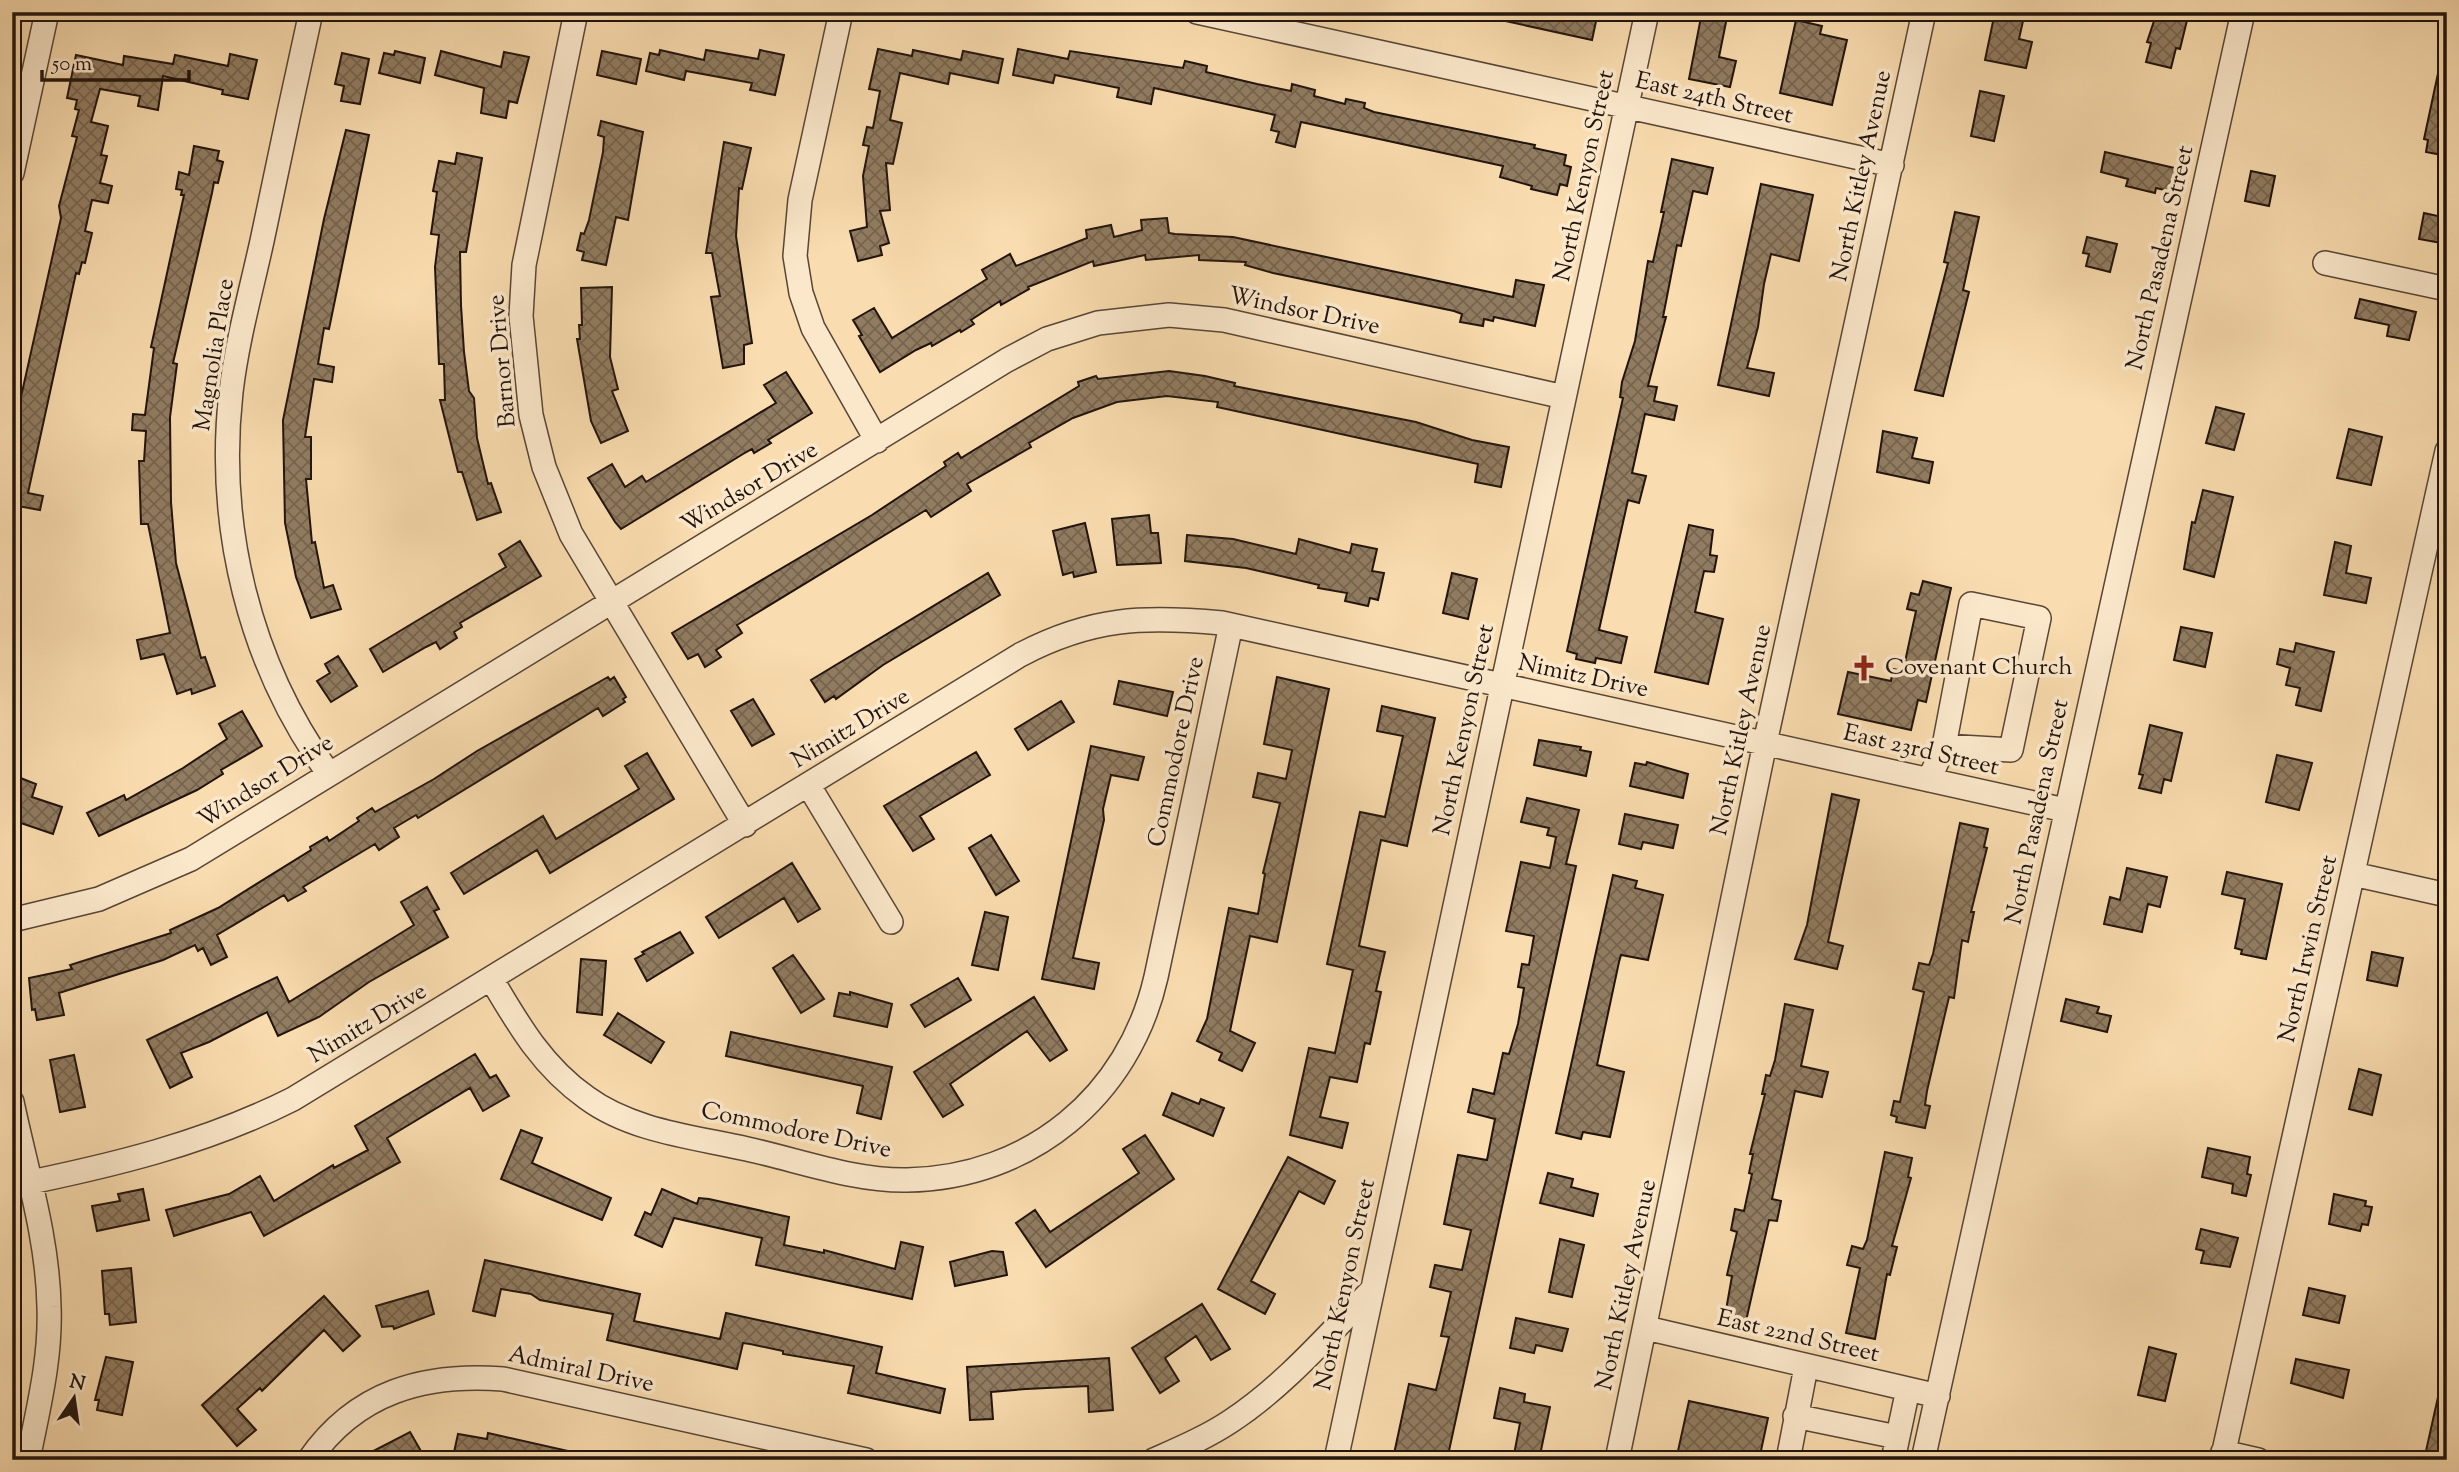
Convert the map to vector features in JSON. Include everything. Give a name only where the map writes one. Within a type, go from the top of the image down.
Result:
[{"type":"street","points":[[12,173],[47,12]]},
{"type":"street","name":"Magnolia Place","points":[[311,12],[235,363],[227,461],[232,534],[249,613],[275,681],[329,774]]},
{"type":"street","name":"Barnor Drive","points":[[576,12],[527,241],[521,316],[527,391],[544,467],[571,534],[745,825]]},
{"type":"street","points":[[841,12],[798,210],[796,256],[801,293],[813,328],[877,441]]},
{"type":"street","name":"East 24th Street","points":[[1197,12],[1892,164]]},
{"type":"street","name":"North Kenyon Street","points":[[1336,1460],[1647,12]]},
{"type":"street","name":"North Kitley Avenue","points":[[1617,1460],[1765,743],[1924,12]]},
{"type":"street","name":"North Pasadena Street","points":[[1923,1460],[2243,12]]},
{"type":"street","points":[[2325,263],[2447,289]]},
{"type":"street","name":"Windsor Drive","points":[[12,920],[91,901],[159,875],[215,845],[1038,343],[1098,323],[1142,316],[1169,315],[1224,320],[1564,397]]},
{"type":"street","name":"North Irwin Street","points":[[2222,1456],[2447,451]]},
{"type":"street","points":[[1929,780],[1944,746],[1970,604],[2039,618],[2011,750],[1944,746]]},
{"type":"street","name":"Nimitz Drive","points":[[21,1184],[150,1156],[261,1115],[492,980],[1020,655],[1061,636],[1096,625],[1141,618],[1192,619],[1231,625],[1765,743]]},
{"type":"street","name":"Commodore Drive","points":[[492,980],[523,1032],[551,1068],[586,1097],[625,1119],[872,1177],[943,1178],[1012,1158],[1043,1142],[1086,1108],[1120,1067],[1141,1027],[1156,977],[1231,625]]},
{"type":"street","name":"East 23rd Street","points":[[1765,743],[2065,810]]},
{"type":"street","points":[[809,786],[891,922]]},
{"type":"street","points":[[2353,874],[2447,895]]},
{"type":"street","points":[[12,1102],[21,1184],[47,1270],[49,1307],[45,1371],[28,1460]]},
{"type":"street","points":[[1154,1460],[1212,1433],[1259,1401],[1294,1370],[1371,1291]]},
{"type":"street","name":"East 22nd Street","points":[[1646,1328],[1938,1396]]},
{"type":"street","points":[[1788,1460],[1806,1367]]},
{"type":"street","name":"Admiral Drive","points":[[309,1460],[333,1431],[378,1398],[421,1381],[467,1376],[503,1379],[866,1460]]},
{"type":"street","points":[[1796,1416],[1895,1448],[1908,1389]]},
{"type":"street","points":[[2222,1456],[2258,1460]]},
{"type":"building","points":[[1497,12],[1598,12],[1592,40],[1496,19]]},
{"type":"building","points":[[1702,12],[1728,12],[1719,57],[1736,61],[1730,87],[1689,79]]},
{"type":"building","points":[[1995,12],[2025,12],[2019,39],[2032,42],[2026,68],[1985,60]]},
{"type":"building","points":[[2157,12],[2189,12],[2180,49],[2176,48],[2171,68],[2146,62],[2151,43],[2147,42]]},
{"type":"building","points":[[1796,20],[1822,26],[1820,34],[1847,40],[1832,105],[1780,93]]},
{"type":"building","points":[[878,49],[912,56],[913,50],[961,60],[963,51],[1003,59],[998,83],[950,73],[948,84],[900,73],[890,120],[902,123],[893,164],[886,163],[890,210],[880,211],[889,243],[880,246],[882,255],[858,261],[850,231],[867,227],[863,176],[869,146],[863,145],[867,127],[873,128],[880,91],[869,89]]},
{"type":"building","points":[[1018,49],[1068,59],[1070,51],[1183,68],[1185,61],[1207,66],[1206,72],[1257,84],[1291,91],[1292,84],[1315,90],[1314,96],[1345,104],[1346,99],[1365,103],[1364,108],[1374,112],[1535,145],[1534,148],[1566,155],[1564,165],[1571,167],[1567,186],[1560,184],[1557,195],[1531,189],[1532,186],[1500,177],[1503,166],[1301,122],[1295,147],[1276,142],[1279,132],[1271,130],[1275,115],[1154,88],[1151,104],[1117,97],[1119,88],[1055,75],[1053,83],[1013,75]]},
{"type":"building","points":[[660,50],[704,60],[706,50],[758,59],[760,50],[784,55],[775,95],[750,90],[752,83],[686,71],[684,80],[646,71],[650,53],[659,55]]},
{"type":"building","points":[[395,51],[425,58],[420,83],[379,73],[384,53],[394,55]]},
{"type":"building","points":[[441,51],[501,67],[504,52],[529,57],[517,103],[509,101],[506,118],[481,113],[484,88],[435,75]]},
{"type":"building","points":[[602,51],[641,59],[636,84],[597,75]]},
{"type":"building","points":[[342,53],[369,59],[360,104],[341,101],[344,86],[335,84]]},
{"type":"building","points":[[230,54],[257,60],[248,99],[222,94],[223,90],[163,76],[158,110],[138,106],[140,96],[100,89],[91,122],[108,126],[101,155],[107,156],[100,183],[112,186],[108,203],[92,200],[85,231],[92,233],[85,263],[82,262],[79,274],[76,273],[28,493],[43,496],[40,510],[12,505],[12,437],[61,218],[59,206],[77,137],[72,136],[79,110],[75,109],[77,100],[67,98],[76,55],[123,65],[124,56],[173,64],[175,55],[228,66]]},
{"type":"building","points":[[2440,64],[2447,65],[2447,156],[2426,152],[2428,140],[2424,139]]},
{"type":"building","points":[[1980,91],[2004,96],[1994,141],[1971,136]]},
{"type":"building","points":[[601,121],[643,132],[628,220],[616,217],[606,265],[582,260],[584,252],[577,250],[581,233],[584,234],[589,220],[603,152],[604,137],[598,135]]},
{"type":"building","points":[[346,130],[369,135],[329,329],[324,328],[318,364],[334,367],[332,382],[314,379],[305,437],[311,437],[311,479],[306,479],[312,543],[315,542],[324,588],[333,585],[341,609],[311,618],[296,577],[285,523],[283,420],[324,219]]},
{"type":"building","points":[[724,142],[751,148],[742,189],[739,188],[736,236],[752,343],[744,345],[744,364],[723,368],[711,297],[720,296],[712,253],[706,253]]},
{"type":"building","points":[[194,146],[219,151],[217,160],[223,162],[218,183],[214,182],[173,363],[177,364],[170,417],[171,502],[176,563],[201,658],[205,657],[215,686],[192,694],[191,689],[177,694],[164,654],[141,659],[137,640],[170,633],[148,524],[141,524],[139,461],[144,461],[146,431],[132,430],[133,414],[145,415],[154,348],[151,347],[184,195],[181,195],[182,190],[176,189],[179,172],[189,175]]},
{"type":"building","points":[[2105,152],[2179,169],[2173,192],[2156,188],[2155,193],[2126,186],[2128,179],[2101,172]]},
{"type":"building","points":[[457,153],[482,158],[466,252],[460,252],[461,305],[464,352],[469,391],[474,398],[477,438],[488,484],[491,483],[501,512],[477,520],[462,472],[458,472],[440,400],[445,400],[444,364],[439,364],[435,267],[439,235],[431,234],[437,192],[433,191],[439,161],[455,164]]},
{"type":"building","points":[[1672,159],[1713,168],[1707,194],[1693,191],[1681,246],[1677,245],[1663,317],[1666,317],[1648,386],[1657,387],[1654,401],[1677,406],[1674,420],[1645,414],[1632,473],[1646,476],[1639,503],[1628,500],[1599,630],[1627,637],[1621,663],[1596,658],[1595,663],[1576,659],[1577,654],[1567,651],[1623,398],[1620,397],[1622,382],[1635,341],[1648,261],[1653,262],[1664,212],[1661,212]]},
{"type":"building","points":[[2251,171],[2275,176],[2269,206],[2245,201]]},
{"type":"building","points":[[1761,184],[1813,195],[1799,261],[1771,254],[1764,284],[1758,327],[1747,368],[1774,373],[1769,396],[1718,385]]},
{"type":"building","points":[[1955,212],[1979,217],[1963,290],[1969,292],[1943,396],[1915,390],[1948,263],[1944,262]]},
{"type":"building","points":[[2424,213],[2447,218],[2447,244],[2419,239]]},
{"type":"building","points":[[1167,218],[1169,233],[1233,237],[1513,297],[1516,280],[1544,285],[1535,326],[1494,317],[1493,321],[1484,319],[1483,326],[1460,322],[1462,314],[1454,311],[1273,273],[1245,265],[1246,262],[1199,260],[1199,255],[1146,260],[1145,255],[1094,266],[1093,261],[1028,287],[1029,289],[1001,305],[1000,301],[971,320],[974,324],[961,332],[960,330],[932,346],[931,343],[916,350],[880,372],[853,320],[874,308],[892,338],[987,279],[982,270],[1010,254],[1016,266],[1087,238],[1086,230],[1111,225],[1114,237],[1142,230],[1141,220]]},
{"type":"building","points":[[2087,237],[2117,244],[2110,272],[2086,266],[2089,254],[2083,253]]},
{"type":"building","points":[[612,287],[610,357],[618,389],[612,391],[628,431],[601,443],[591,421],[577,339],[580,339],[579,325],[582,325],[581,288]]},
{"type":"building","points":[[2360,299],[2416,312],[2409,340],[2387,336],[2389,325],[2355,318]]},
{"type":"building","points":[[1169,371],[1205,376],[1235,383],[1234,386],[1416,422],[1472,440],[1509,447],[1501,487],[1475,482],[1478,464],[1217,407],[1218,402],[1167,396],[1117,402],[1073,418],[1029,443],[1031,447],[967,484],[971,491],[931,517],[926,510],[737,625],[742,633],[716,650],[721,657],[705,667],[698,654],[688,659],[672,633],[872,515],[946,466],[944,462],[958,453],[961,458],[1079,386],[1078,382],[1096,376],[1098,379]]},
{"type":"building","points":[[786,372],[812,413],[768,440],[771,443],[754,453],[752,449],[743,454],[621,529],[588,478],[612,464],[625,487],[642,476],[646,482],[776,403],[764,385]]},
{"type":"building","points":[[2216,407],[2244,414],[2234,450],[2206,443]]},
{"type":"building","points":[[2349,429],[2382,437],[2371,485],[2337,478]]},
{"type":"building","points":[[1883,431],[1917,438],[1912,458],[1933,462],[1929,483],[1877,472]]},
{"type":"building","points":[[2203,490],[2233,497],[2214,577],[2184,569],[2192,522],[2195,523]]},
{"type":"building","points":[[1149,515],[1151,533],[1158,533],[1161,563],[1117,565],[1112,519]]},
{"type":"building","points":[[1085,523],[1096,572],[1074,577],[1073,572],[1063,575],[1053,531]]},
{"type":"building","points":[[1689,525],[1713,530],[1710,555],[1717,556],[1714,572],[1704,571],[1695,612],[1723,619],[1708,684],[1655,672]]},
{"type":"building","points":[[1187,535],[1233,539],[1296,554],[1299,539],[1350,553],[1352,544],[1377,549],[1372,571],[1384,573],[1378,600],[1370,598],[1368,606],[1345,601],[1347,593],[1318,588],[1319,585],[1246,568],[1185,561]]},
{"type":"building","points":[[520,541],[541,576],[460,623],[462,627],[454,632],[457,638],[440,649],[436,642],[383,672],[370,649],[506,567],[499,554]]},
{"type":"building","points":[[2335,542],[2351,546],[2346,573],[2371,578],[2366,603],[2324,595]]},
{"type":"building","points":[[988,573],[1000,595],[883,665],[836,699],[834,696],[825,702],[811,680]]},
{"type":"building","points":[[1452,573],[1477,579],[1468,619],[1443,613]]},
{"type":"building","points":[[1923,581],[1951,588],[1926,702],[1918,700],[1911,730],[1838,714],[1848,672],[1891,681],[1893,669],[1903,671],[1916,611],[1907,609],[1911,593],[1919,595]]},
{"type":"building","points":[[2181,627],[2212,633],[2205,667],[2174,660]]},
{"type":"building","points":[[2296,643],[2334,652],[2321,711],[2296,705],[2300,688],[2286,685],[2290,668],[2277,664],[2280,649],[2294,652]]},
{"type":"building","points":[[338,656],[357,686],[331,702],[317,681],[330,673],[325,664]]},
{"type":"building","points":[[608,677],[610,680],[614,677],[626,697],[623,699],[625,702],[603,716],[598,708],[418,818],[416,815],[394,828],[399,837],[379,850],[375,844],[303,887],[306,891],[288,901],[284,895],[217,935],[227,957],[211,965],[203,948],[198,951],[195,945],[163,960],[59,993],[64,1015],[37,1020],[35,1009],[32,1010],[29,978],[72,969],[70,965],[171,933],[170,930],[218,908],[311,850],[310,847],[327,837],[329,841],[359,821],[357,818],[372,808],[375,812]]},
{"type":"building","points":[[1277,677],[1329,689],[1277,942],[1250,936],[1230,1031],[1255,1043],[1242,1071],[1219,1060],[1222,1053],[1197,1041],[1207,1019],[1229,908],[1258,914],[1265,874],[1263,873],[1280,803],[1253,797],[1258,773],[1286,779],[1292,750],[1264,744]]},
{"type":"building","points":[[1119,681],[1173,692],[1167,716],[1114,704]]},
{"type":"building","points":[[753,699],[774,734],[752,746],[731,711]]},
{"type":"building","points":[[1061,701],[1074,722],[1028,750],[1015,729]]},
{"type":"building","points":[[1382,706],[1435,718],[1407,846],[1381,840],[1359,946],[1385,952],[1376,991],[1381,992],[1370,1044],[1365,1043],[1357,1082],[1330,1077],[1320,1117],[1348,1123],[1342,1148],[1290,1135],[1309,1048],[1335,1053],[1353,970],[1327,964],[1360,812],[1385,817],[1403,736],[1377,731]]},
{"type":"building","points":[[242,711],[262,746],[221,770],[223,774],[197,790],[99,836],[87,813],[124,795],[126,800],[183,768],[227,739],[219,724]]},
{"type":"building","points":[[2150,725],[2182,733],[2171,781],[2164,779],[2161,793],[2139,788],[2143,775],[2139,774]]},
{"type":"building","points":[[1539,740],[1581,747],[1580,750],[1591,752],[1586,776],[1534,765]]},
{"type":"building","points":[[1091,746],[1144,757],[1138,780],[1111,775],[1103,809],[1104,820],[1073,958],[1099,963],[1094,989],[1042,979]]},
{"type":"building","points":[[976,752],[990,775],[920,816],[934,839],[913,851],[884,806]]},
{"type":"building","points":[[647,753],[674,799],[550,873],[537,850],[464,894],[451,873],[543,816],[556,839],[639,789],[625,766]]},
{"type":"building","points":[[2277,755],[2312,763],[2299,810],[2266,802]]},
{"type":"building","points":[[1647,762],[1688,774],[1683,798],[1630,786],[1635,763],[1646,765]]},
{"type":"building","points":[[18,777],[36,784],[32,797],[62,807],[53,834],[12,820],[12,794]]},
{"type":"building","points":[[1832,794],[1859,800],[1828,942],[1843,946],[1837,969],[1795,959],[1807,925]]},
{"type":"building","points":[[1527,798],[1579,810],[1566,864],[1576,866],[1447,1460],[1420,1460],[1394,1454],[1409,1384],[1436,1390],[1449,1337],[1441,1336],[1451,1292],[1430,1287],[1435,1265],[1462,1270],[1471,1230],[1444,1224],[1458,1155],[1487,1160],[1495,1119],[1468,1112],[1473,1089],[1494,1094],[1503,1053],[1509,1054],[1518,1024],[1524,988],[1518,987],[1522,964],[1529,965],[1534,936],[1506,931],[1521,862],[1550,868],[1556,837],[1547,835],[1549,828],[1521,822]]},
{"type":"building","points":[[1625,814],[1678,825],[1673,848],[1643,842],[1641,849],[1619,844]]},
{"type":"building","points":[[1960,823],[1988,829],[1984,847],[1987,848],[1971,912],[1974,912],[1968,942],[1962,940],[1954,998],[1949,997],[1927,1091],[1925,1105],[1930,1106],[1925,1128],[1896,1122],[1897,1117],[1891,1115],[1894,1101],[1900,1102],[1924,992],[1913,989],[1919,963],[1929,965],[1933,954]]},
{"type":"building","points":[[991,835],[1019,881],[996,895],[969,848]]},
{"type":"building","points":[[792,863],[820,909],[798,922],[784,898],[719,938],[706,917]]},
{"type":"building","points":[[2127,868],[2167,877],[2160,907],[2148,904],[2142,932],[2104,924],[2110,897],[2120,900]]},
{"type":"building","points":[[2227,872],[2282,884],[2266,959],[2241,954],[2242,950],[2235,948],[2245,899],[2222,894]]},
{"type":"building","points":[[1613,875],[1637,881],[1635,888],[1663,895],[1648,960],[1621,955],[1619,962],[1597,1065],[1624,1072],[1610,1137],[1583,1132],[1581,1139],[1556,1133]]},
{"type":"building","points":[[427,887],[439,909],[434,911],[448,937],[369,982],[319,1017],[278,1036],[267,1012],[209,1042],[181,1053],[192,1077],[170,1088],[147,1040],[277,977],[289,1002],[414,925],[401,902]]},
{"type":"building","points":[[985,912],[1008,917],[998,970],[972,965]]},
{"type":"building","points":[[680,932],[693,953],[647,981],[635,959],[644,954],[642,952]]},
{"type":"building","points":[[2372,952],[2403,958],[2397,986],[2367,980]]},
{"type":"building","points":[[793,955],[824,999],[801,1013],[773,968]]},
{"type":"building","points":[[581,959],[606,961],[602,1015],[577,1012]]},
{"type":"building","points":[[958,978],[971,1000],[925,1027],[911,1005]]},
{"type":"building","points":[[850,992],[892,1004],[887,1027],[834,1016],[839,993],[850,995]]},
{"type":"building","points":[[1034,997],[1067,1050],[1050,1061],[1027,1031],[950,1084],[963,1105],[943,1117],[914,1072]]},
{"type":"building","points":[[2066,999],[2099,1007],[2097,1013],[2111,1016],[2107,1032],[2061,1021]]},
{"type":"building","points":[[1785,1004],[1813,1010],[1801,1066],[1828,1072],[1822,1097],[1795,1091],[1772,1199],[1781,1201],[1777,1221],[1769,1220],[1746,1321],[1725,1316],[1732,1276],[1727,1275],[1737,1232],[1731,1230],[1735,1209],[1744,1211],[1752,1174],[1749,1173],[1753,1154],[1750,1154],[1765,1094],[1762,1094],[1766,1075],[1770,1076],[1775,1060]]},
{"type":"building","points":[[618,1013],[664,1042],[651,1063],[604,1035]]},
{"type":"building","points":[[731,1032],[892,1067],[881,1119],[857,1113],[863,1086],[726,1056]]},
{"type":"building","points":[[475,1054],[490,1078],[496,1075],[509,1096],[483,1111],[470,1088],[387,1138],[400,1162],[264,1236],[251,1212],[174,1236],[166,1210],[229,1194],[260,1176],[274,1201],[333,1165],[334,1168],[368,1150],[355,1126]]},
{"type":"building","points":[[74,1055],[85,1107],[60,1112],[50,1060]]},
{"type":"building","points":[[2359,1069],[2381,1075],[2372,1115],[2349,1109]]},
{"type":"building","points":[[1172,1093],[1199,1104],[1201,1099],[1224,1108],[1213,1136],[1163,1115]]},
{"type":"building","points":[[521,1130],[542,1138],[532,1163],[611,1198],[602,1220],[501,1179]]},
{"type":"building","points":[[1145,1135],[1174,1179],[1046,1267],[1016,1223],[1035,1210],[1050,1232],[1139,1173],[1123,1149]]},
{"type":"building","points":[[2208,1148],[2250,1157],[2247,1174],[2251,1175],[2246,1196],[2232,1193],[2233,1184],[2202,1177]]},
{"type":"building","points":[[1885,1152],[1912,1158],[1908,1177],[1911,1178],[1892,1246],[1897,1247],[1890,1275],[1887,1274],[1875,1339],[1846,1333],[1860,1268],[1847,1265],[1852,1246],[1863,1249],[1867,1240]]},
{"type":"building","points":[[1288,1157],[1335,1181],[1324,1204],[1299,1191],[1251,1281],[1275,1294],[1265,1314],[1218,1289]]},
{"type":"building","points":[[1548,1173],[1573,1179],[1571,1187],[1598,1194],[1593,1216],[1540,1203]]},
{"type":"building","points":[[143,1189],[149,1220],[97,1231],[92,1206],[120,1201],[118,1194]]},
{"type":"building","points":[[662,1189],[697,1204],[699,1198],[709,1199],[789,1217],[784,1245],[824,1253],[824,1250],[895,1269],[901,1242],[923,1247],[912,1299],[756,1265],[762,1238],[674,1218],[662,1247],[635,1235],[645,1212],[651,1215]]},
{"type":"building","points":[[2334,1194],[2366,1201],[2365,1206],[2372,1207],[2368,1225],[2362,1224],[2360,1231],[2329,1224]]},
{"type":"building","points":[[2201,1229],[2238,1238],[2230,1267],[2201,1263],[2204,1251],[2196,1249]]},
{"type":"building","points":[[1560,1239],[1584,1245],[1572,1297],[1549,1292]]},
{"type":"building","points":[[992,1251],[1003,1252],[1007,1275],[955,1286],[950,1262]]},
{"type":"building","points":[[485,1260],[640,1294],[634,1321],[720,1339],[726,1313],[882,1347],[876,1373],[945,1389],[940,1413],[848,1393],[854,1366],[783,1354],[783,1351],[743,1343],[737,1369],[607,1340],[613,1314],[540,1300],[531,1294],[501,1289],[495,1316],[473,1311]]},
{"type":"building","points":[[131,1268],[136,1322],[110,1325],[109,1314],[105,1314],[102,1271]]},
{"type":"building","points":[[2309,1288],[2345,1296],[2339,1323],[2303,1315]]},
{"type":"building","points":[[428,1291],[434,1314],[394,1329],[393,1326],[382,1327],[376,1306]]},
{"type":"building","points":[[324,1296],[360,1336],[343,1351],[324,1330],[262,1391],[260,1388],[237,1409],[256,1430],[237,1446],[202,1405]]},
{"type":"building","points":[[1202,1304],[1230,1349],[1211,1360],[1196,1336],[1165,1358],[1179,1381],[1160,1393],[1132,1348]]},
{"type":"building","points":[[1516,1318],[1568,1329],[1562,1351],[1536,1345],[1534,1353],[1510,1348]]},
{"type":"building","points":[[2149,1347],[2176,1354],[2165,1401],[2138,1395]]},
{"type":"building","points":[[106,1357],[133,1362],[122,1415],[97,1410],[99,1400],[95,1400]]},
{"type":"building","points":[[1109,1358],[1113,1410],[1089,1412],[1088,1386],[1026,1389],[991,1392],[993,1419],[970,1420],[967,1367]]},
{"type":"building","points":[[2296,1359],[2349,1370],[2343,1398],[2291,1383]]},
{"type":"building","points":[[1500,1388],[1525,1394],[1524,1402],[1550,1407],[1539,1460],[1513,1460],[1520,1423],[1494,1418]]},
{"type":"building","points":[[2440,1388],[2447,1389],[2447,1460],[2424,1460]]},
{"type":"building","points":[[1689,1401],[1768,1418],[1759,1460],[1676,1460]]},
{"type":"building","points":[[410,1432],[422,1453],[410,1460],[356,1460]]},
{"type":"building","points":[[488,1433],[577,1453],[576,1460],[467,1460],[453,1457],[458,1434],[487,1439]]},
{"type":"place","name":"Covenant Church","points":[[1864,668]]}]
